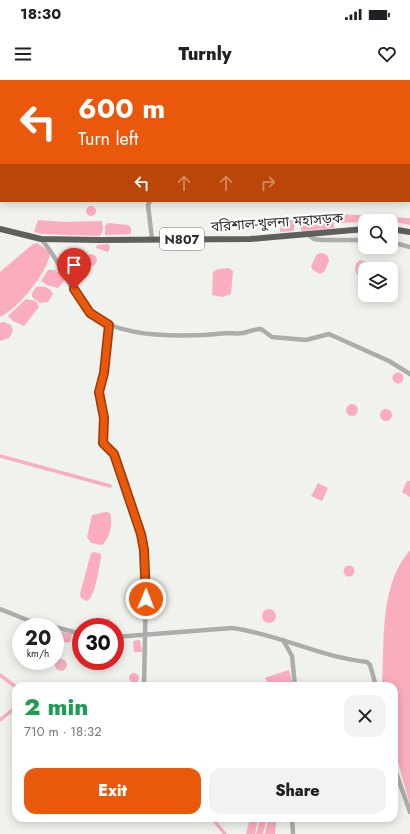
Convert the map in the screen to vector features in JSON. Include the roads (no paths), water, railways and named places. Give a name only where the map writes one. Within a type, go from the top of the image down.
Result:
[{"type":"highway","name":"বরিশাল-খুলনা মহাসড়ক","points":[[0,229],[41,239],[250,239],[358,230]]},
{"type":"highway","points":[[398,230],[410,232]]},
{"type":"street","points":[[150,202],[148,205],[152,239]]},
{"type":"street","points":[[305,234],[314,239],[322,240],[358,240]]},
{"type":"street","points":[[41,239],[56,258],[90,313],[109,325],[156,335],[184,337],[243,333],[261,329],[272,337],[306,340],[329,334],[389,361],[410,374]]},
{"type":"street","points":[[398,244],[410,247]]},
{"type":"street","points":[[109,325],[104,373],[99,392],[104,418],[102,436],[105,446],[114,454],[141,534],[144,550],[146,586],[144,682]]},
{"type":"street","points":[[0,609],[22,618]]},
{"type":"street","points":[[124,636],[232,628],[283,640],[300,647],[366,662],[370,664],[375,682]]},
{"type":"street","points":[[283,640],[292,656],[295,682]]},
{"type":"street","points":[[398,779],[410,812]]},
{"type":"street","points":[[292,822],[293,834]]},
{"type":"waterway","points":[[0,456],[110,486]]},
{"type":"waterway","points":[[0,675],[12,684]]},
{"type":"waterway","points":[[0,720],[12,710]]},
{"type":"waterway","points":[[215,822],[225,834]]}]
